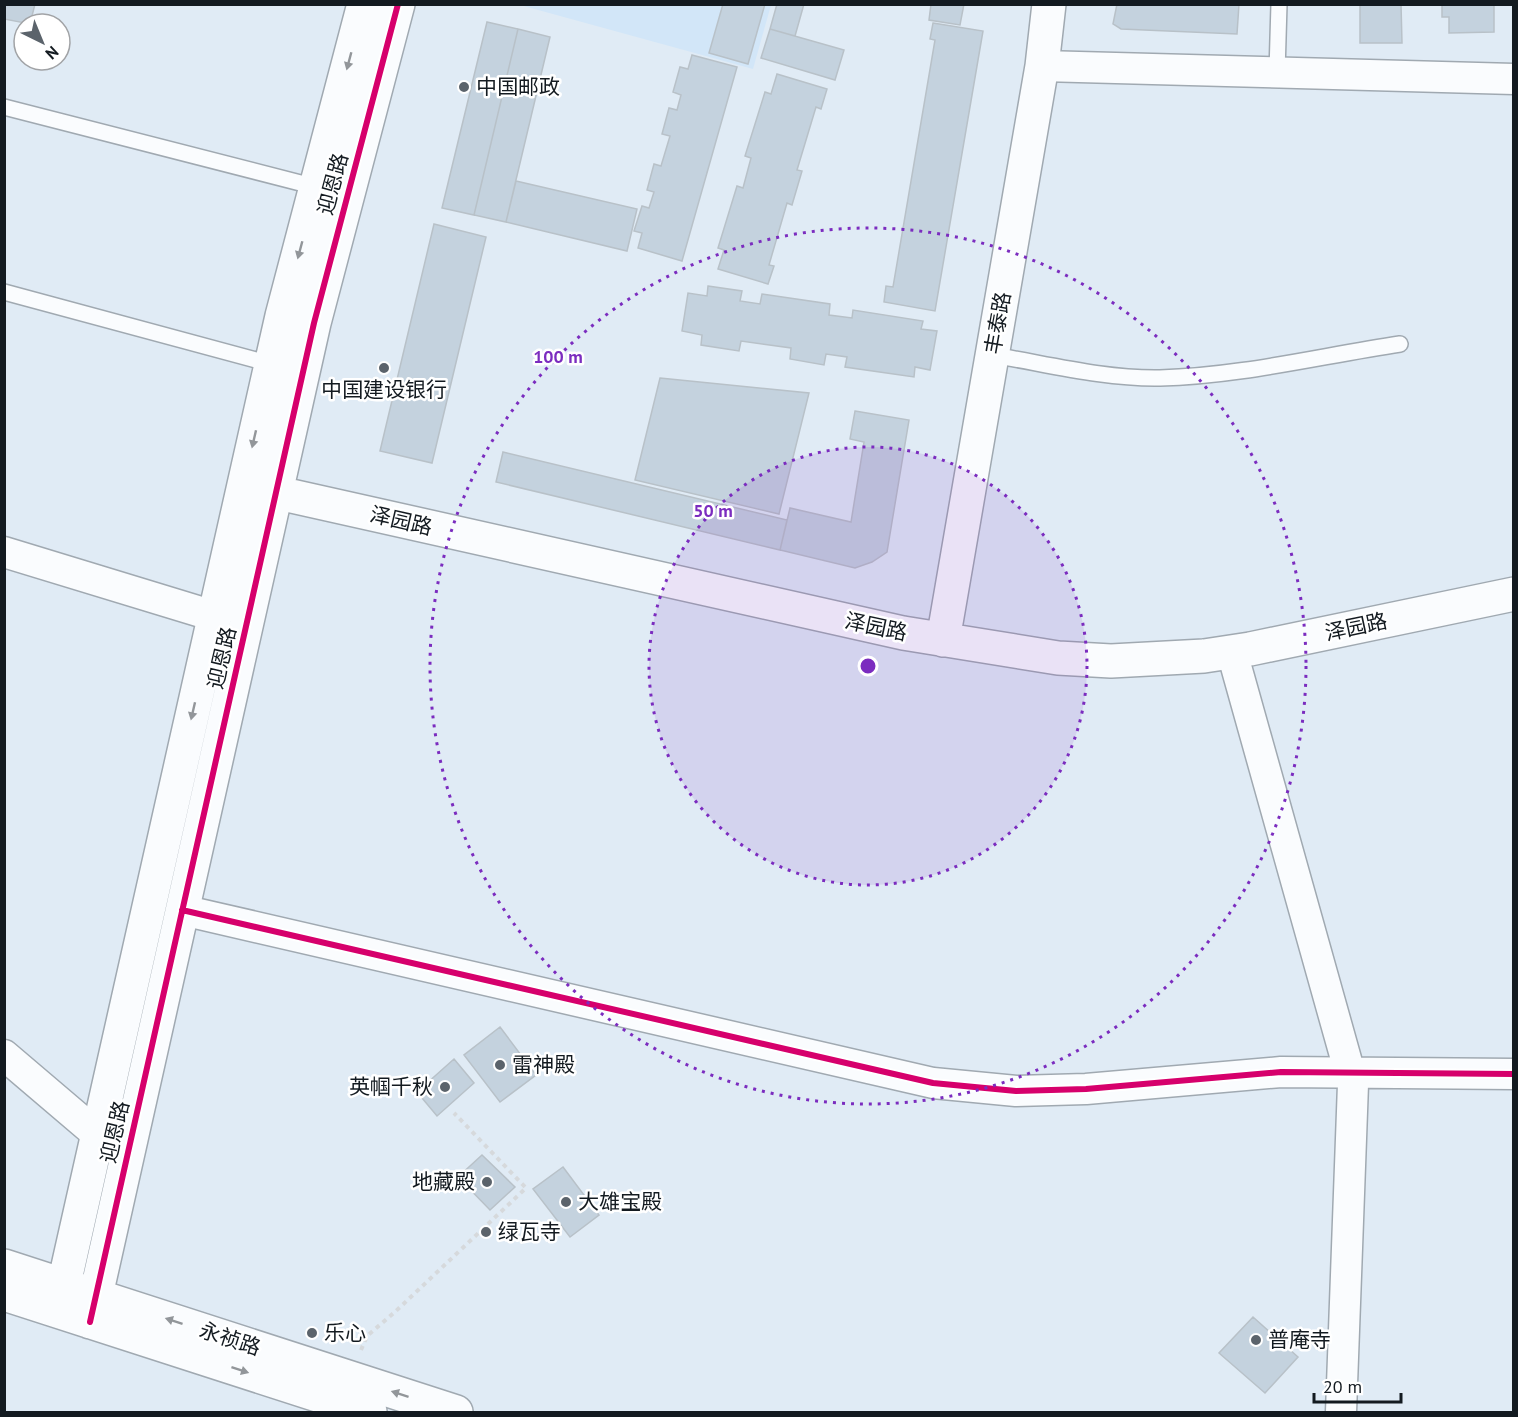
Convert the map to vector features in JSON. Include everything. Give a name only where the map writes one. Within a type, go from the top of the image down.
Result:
[{"type":"street","name":"迎恩路","points":[[61,1299],[271,364],[364,4]]},
{"type":"street","name":"迎恩路","points":[[92,1309],[314,323],[398,4]]},
{"type":"street","name":"丰泰路","points":[[943,640],[1042,66],[1049,4]]},
{"type":"street","points":[[1042,66],[1514,79]]},
{"type":"street","name":"泽园路","points":[[244,485],[943,640],[1058,658],[1111,661],[1158,660],[1232,652],[1514,594]]},
{"type":"street","points":[[4,552],[214,616]]},
{"type":"street","points":[[1232,652],[1353,1084],[1341,1413]]},
{"type":"street","points":[[182,910],[898,1077],[933,1083],[1016,1091],[1086,1089],[1281,1072],[1514,1074]]},
{"type":"street","points":[[4,1055],[98,1135]]},
{"type":"street","name":"永祯路","points":[[4,1266],[61,1299],[370,1413]]},
{"type":"street","name":"永祯路","points":[[4,1294],[61,1299]]},
{"type":"street","name":"永祯路","points":[[92,1309],[350,1378],[456,1413]]},
{"type":"lane","points":[[1277,72],[1280,4]]},
{"type":"lane","points":[[4,107],[316,188]]},
{"type":"lane","points":[[4,292],[271,364]]},
{"type":"lane","points":[[992,355],[1124,377],[1159,378],[1235,371],[1400,344]]},
{"type":"path","points":[[350,1378],[366,1336],[396,1311],[526,1188],[454,1113]]},
{"type":"shaded area","points":[[520,5],[771,5],[753,69]]},
{"type":"building","points":[[4,4],[35,4],[33,12],[12,12],[12,21],[4,19]]},
{"type":"building","points":[[723,4],[765,4],[748,64],[709,53]]},
{"type":"building","points":[[777,4],[804,4],[795,36],[770,29]]},
{"type":"building","points":[[931,4],[964,4],[960,25],[929,20]]},
{"type":"building","points":[[1117,4],[1239,4],[1237,34],[1121,29],[1113,24]]},
{"type":"building","points":[[1360,4],[1401,4],[1402,43],[1360,43]]},
{"type":"building","points":[[1442,4],[1494,4],[1494,32],[1449,33],[1449,17],[1442,17]]},
{"type":"building","points":[[487,22],[518,29],[474,215],[442,208]]},
{"type":"building","points":[[933,23],[983,31],[935,311],[884,302],[886,286],[893,287],[935,40],[930,39]]},
{"type":"building","points":[[518,29],[550,37],[506,222],[474,215]]},
{"type":"building","points":[[770,29],[844,50],[835,80],[761,58]]},
{"type":"building","points":[[692,55],[737,67],[682,261],[638,248],[642,233],[634,231],[642,206],[649,208],[654,192],[647,190],[654,164],[661,166],[670,136],[662,134],[669,108],[677,110],[681,95],[673,92],[680,67],[688,69]]},
{"type":"building","points":[[777,74],[827,89],[821,109],[816,107],[797,170],[802,171],[792,205],[787,203],[769,265],[774,266],[768,284],[718,269],[724,250],[718,248],[737,186],[743,188],[751,158],[745,156],[765,92],[771,94]]},
{"type":"building","points":[[516,181],[637,209],[627,251],[506,222]]},
{"type":"building","points":[[434,224],[486,237],[432,463],[380,451]]},
{"type":"building","points":[[708,286],[742,291],[740,301],[760,304],[762,294],[830,304],[829,315],[852,318],[853,310],[923,321],[921,329],[937,331],[930,370],[915,367],[914,377],[845,367],[847,357],[826,354],[824,365],[790,359],[791,348],[741,341],[739,351],[701,345],[702,335],[682,331],[688,293],[707,296]]},
{"type":"building","points":[[660,378],[809,393],[779,514],[635,480]]},
{"type":"building","points":[[855,411],[909,420],[887,552],[872,562],[855,568],[780,550],[790,508],[851,522],[864,442],[850,439]]},
{"type":"building","points":[[503,452],[787,520],[780,550],[496,482]]},
{"type":"building","name":"雷神殿","points":[[500,1027],[536,1075],[500,1102],[464,1055]]},
{"type":"building","name":"英帼千秋","points":[[454,1059],[474,1083],[437,1116],[417,1092]]},
{"type":"building","name":"地藏殿","points":[[482,1155],[515,1187],[490,1210],[458,1177]]},
{"type":"building","name":"大雄宝殿","points":[[563,1167],[599,1215],[570,1237],[533,1189]]},
{"type":"building","points":[[1253,1317],[1298,1357],[1265,1393],[1219,1353]]},
{"type":"cycle path","points":[[90,1322],[314,323],[398,4]]},
{"type":"cycle path","points":[[182,910],[933,1083],[1016,1091],[1086,1089],[1281,1072],[1514,1074]]},
{"type":"place","name":"中国邮政","points":[[464,87]]},
{"type":"place","name":"中国建设银行","points":[[384,368]]},
{"type":"place","name":"雷神殿","points":[[500,1065]]},
{"type":"place","name":"英帼千秋","points":[[445,1087]]},
{"type":"place","name":"地藏殿","points":[[487,1182]]},
{"type":"place","name":"大雄宝殿","points":[[566,1202]]},
{"type":"place","name":"绿瓦寺","points":[[486,1232]]},
{"type":"place","name":"乐心","points":[[312,1333]]},
{"type":"place","name":"普庵寺","points":[[1256,1340]]}]
